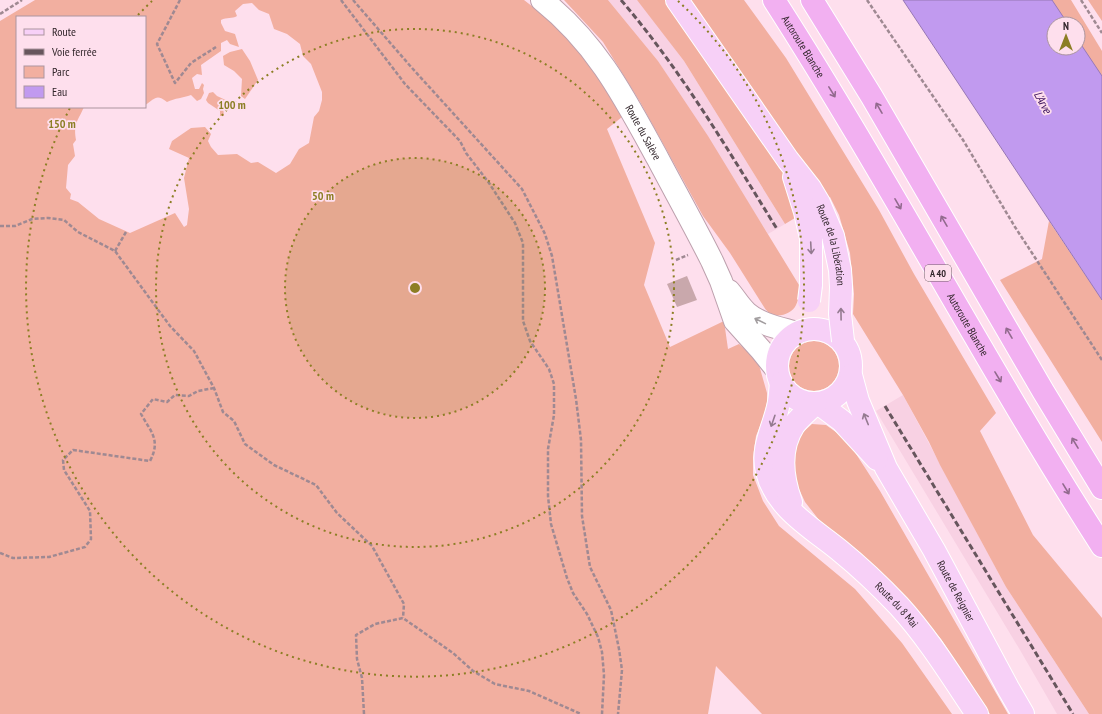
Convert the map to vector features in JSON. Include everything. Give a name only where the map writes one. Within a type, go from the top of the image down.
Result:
[{"type":"highway","name":"Autoroute Blanche","points":[[774,0],[847,117],[1010,397],[1102,546]]},
{"type":"highway","name":"A 40","points":[[812,0],[872,97],[1024,359],[1102,488]]},
{"type":"main road","name":"Route de la Libération","points":[[677,0],[788,160],[807,183],[819,203],[833,236],[840,270],[840,314],[835,336]]},
{"type":"main road","name":"Route de la Libération","points":[[788,160],[805,212],[811,238],[812,274],[809,301],[798,332]]},
{"type":"main road","points":[[815,328],[835,336],[848,349],[851,358],[851,373],[847,384],[842,391],[835,397],[817,403],[807,403],[792,396],[779,376],[778,355],[785,342],[798,332],[815,328]]},
{"type":"main road","name":"Route de Reignier","points":[[851,373],[858,401],[886,468],[934,550],[1023,714]]},
{"type":"main road","name":"Route du 8 Mai","points":[[779,376],[778,407],[766,444],[766,468],[776,494],[787,507],[860,568],[899,607],[934,649],[977,714]]},
{"type":"main road","name":"Route du 8 Mai","points":[[796,514],[787,492],[784,474],[784,451],[789,434],[795,424],[817,403]]},
{"type":"main road","name":"Route de Reignier","points":[[817,403],[842,421],[886,468]]},
{"type":"street","name":"Route du Salève","points":[[542,0],[562,17],[582,38],[615,82],[702,241],[721,281],[735,321],[761,350],[779,376]]},
{"type":"street","name":"Route du Salève","points":[[721,281],[741,306],[753,317],[768,325],[798,332]]},
{"type":"path","points":[[0,14],[22,0]]},
{"type":"path","points":[[180,0],[157,44],[175,83],[191,63],[216,48]]},
{"type":"path","points":[[341,0],[405,84],[460,141],[466,153],[489,183],[515,223],[523,243],[523,321],[530,341],[549,369],[554,384],[554,414],[548,449],[548,496],[551,524],[573,593],[587,614],[598,637],[602,652],[604,675],[602,714]]},
{"type":"path","points":[[353,0],[412,68],[522,189],[545,234],[553,264],[576,399],[581,440],[582,516],[590,567],[611,610],[620,649],[622,670],[618,714]]},
{"type":"path","points":[[868,0],[962,140],[1015,227],[1102,360]]},
{"type":"path","points":[[1081,0],[1102,33]]},
{"type":"path","points":[[0,226],[15,226],[32,220],[48,218],[64,220],[78,232],[115,251],[170,326],[194,351],[214,388],[223,412],[234,421],[245,444],[274,465],[316,485],[337,513],[372,546],[404,604],[403,618]]},
{"type":"path","points":[[115,251],[126,232]]},
{"type":"path","points":[[676,260],[690,254]]},
{"type":"path","points":[[0,553],[14,558],[50,557],[85,547],[91,539],[90,511],[64,470],[63,460],[73,450],[150,461],[156,450],[155,438],[141,414],[153,399],[167,402],[175,395],[189,396],[214,388]]},
{"type":"path","points":[[364,714],[362,678],[358,659],[356,635],[375,624],[403,618],[453,653],[473,671],[495,684],[529,691],[581,714]]},
{"type":"shaded area","points":[[608,0],[637,0],[642,5],[684,61],[785,224],[768,234],[658,61]]},
{"type":"shaded area","points":[[903,395],[1006,587],[1089,714],[1057,714],[876,411]]},
{"type":"green space","points":[[35,0],[524,0],[554,25],[581,54],[597,74],[622,117],[607,129],[655,243],[644,285],[670,347],[724,321],[728,349],[739,344],[754,357],[759,365],[767,393],[764,416],[756,436],[753,457],[753,475],[763,501],[779,526],[855,589],[902,643],[952,714],[762,714],[716,666],[708,714],[0,714],[0,21]],"holes":[[[252,3],[259,10],[269,14],[274,29],[287,34],[300,44],[303,56],[311,64],[322,92],[322,100],[319,111],[314,117],[309,143],[299,149],[290,164],[276,173],[258,162],[251,163],[237,154],[218,155],[208,141],[211,134],[205,127],[191,128],[172,141],[169,149],[189,158],[184,178],[189,209],[187,225],[184,227],[175,213],[130,233],[99,219],[78,202],[70,199],[71,194],[66,188],[68,165],[75,156],[73,144],[76,140],[75,130],[84,108],[16,108],[16,16],[146,16],[146,104],[158,97],[167,102],[191,95],[197,101],[201,99],[204,93],[204,85],[202,83],[199,89],[195,89],[192,78],[197,74],[202,75],[201,65],[221,51],[221,43],[227,40],[230,44],[239,47],[235,34],[225,31],[221,20],[237,16],[235,11],[243,4]]]},
{"type":"green space","points":[[564,0],[608,0],[658,61],[708,136],[799,285],[797,303],[795,308],[790,312],[784,315],[774,315],[769,313],[765,308],[730,253],[703,216],[640,102],[603,42]]},
{"type":"green space","points":[[637,0],[744,0],[786,58],[879,210],[914,274],[996,413],[980,431],[1033,535],[1102,618],[1102,714],[1089,714],[1006,587],[903,395],[853,314],[854,294],[850,253],[839,215],[830,197],[785,224],[684,61]]},
{"type":"green space","points":[[1052,0],[1071,0],[1081,16],[1063,16]]},
{"type":"green space","points":[[1088,0],[1102,0],[1102,21]]},
{"type":"green space","points":[[1086,25],[1102,51],[1102,76],[1086,52]]},
{"type":"green space","points":[[242,49],[250,61],[258,80],[245,99],[241,96],[242,79],[234,71],[224,65],[223,56],[230,52]]},
{"type":"green space","points":[[213,92],[217,96],[230,102],[222,105],[224,116],[220,116],[220,111],[206,100],[209,93]]},
{"type":"green space","points":[[1049,221],[1102,300],[1102,442],[1000,280],[1042,259]]},
{"type":"green space","points":[[814,341],[823,343],[834,352],[839,366],[837,375],[828,386],[814,391],[805,389],[794,380],[789,366],[791,357],[800,346]]},
{"type":"green space","points":[[812,424],[826,425],[847,440],[880,491],[1008,714],[990,714],[941,639],[897,589],[823,525],[805,502],[794,478],[794,449],[799,436]]},
{"type":"water","name":"L'Arve","points":[[903,0],[1052,0],[1063,16],[1046,16],[1046,56],[1086,56],[1086,52],[1102,76],[1102,300]]},
{"type":"building","points":[[687,276],[697,300],[677,307],[667,284]]},
{"type":"railway","points":[[621,0],[684,82],[777,229]]},
{"type":"railway","points":[[885,406],[1073,714]]}]
